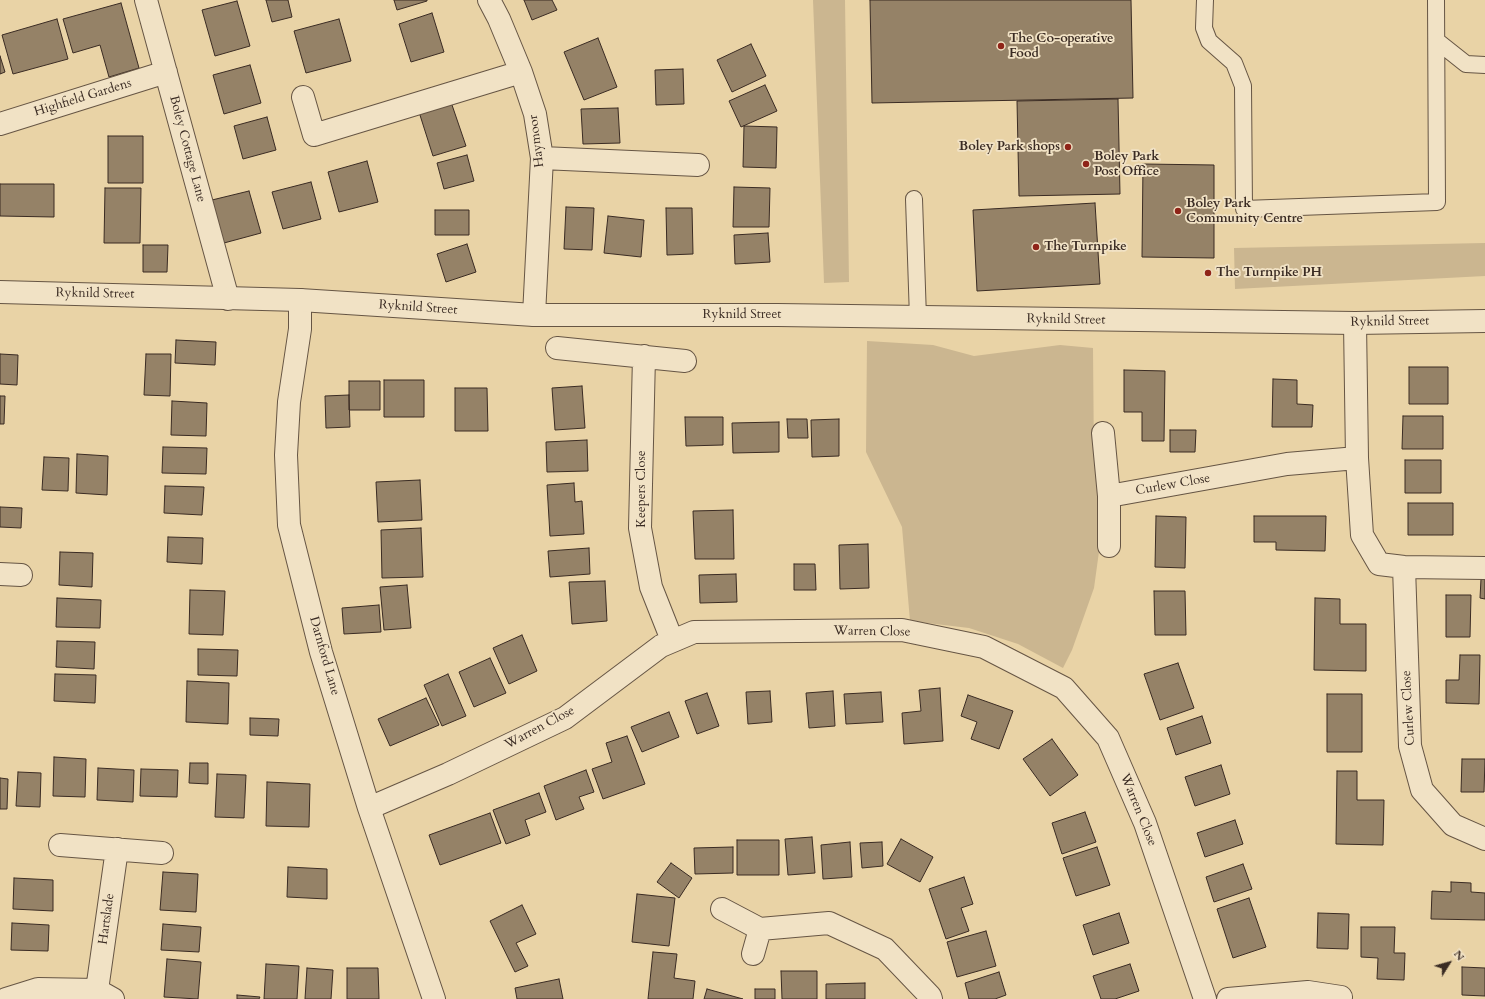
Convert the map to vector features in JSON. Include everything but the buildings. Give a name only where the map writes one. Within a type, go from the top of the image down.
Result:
[{"type":"street","name":"Boley Cottage Lane","points":[[146,0],[228,299]]},
{"type":"street","name":"Haymoor","points":[[489,0],[499,19],[521,72],[535,114],[542,158],[534,315]]},
{"type":"street","name":"Highfield Gardens","points":[[0,124],[166,72]]},
{"type":"street","points":[[303,97],[314,134],[521,72]]},
{"type":"street","points":[[542,158],[698,165]]},
{"type":"street","name":"Ryknild Street","points":[[0,292],[300,300],[534,315],[1355,323],[1485,321]]},
{"type":"street","name":"Darnford Lane","points":[[300,300],[300,329],[289,402],[286,455],[289,525],[321,652],[369,808],[434,999]]},
{"type":"street","points":[[1355,323],[1356,458],[1362,535],[1378,564],[1404,567],[1485,568]]},
{"type":"street","points":[[557,348],[685,361]]},
{"type":"street","name":"Keepers Close","points":[[644,356],[640,528],[651,587],[672,640]]},
{"type":"street","points":[[1103,433],[1109,496],[1109,546]]},
{"type":"street","name":"Curlew Close","points":[[1109,496],[1287,464],[1356,458]]},
{"type":"street","name":"Curlew Close","points":[[1404,567],[1410,746],[1422,790],[1453,825],[1485,839]]},
{"type":"street","name":"Warren Close","points":[[369,808],[448,774],[565,718],[661,646],[672,640],[694,632],[902,630],[984,647],[1064,688],[1108,738],[1145,823],[1205,999]]},
{"type":"street","points":[[60,845],[162,853]]},
{"type":"street","name":"Hartslade","points":[[6,999],[38,989],[106,994],[117,849]]},
{"type":"street","points":[[722,909],[760,929],[829,923],[885,949],[930,996],[931,999]]},
{"type":"street","points":[[753,954],[760,929]]},
{"type":"street","points":[[1228,999],[1308,995],[1341,997]]},
{"type":"lane","points":[[1205,0],[1204,28],[1209,41],[1234,63],[1243,86],[1244,209],[1437,202],[1436,0]]},
{"type":"lane","points":[[1436,41],[1466,64],[1485,65]]},
{"type":"lane","points":[[914,200],[918,318]]},
{"type":"shaded area","points":[[813,0],[845,0],[849,282],[824,283]]},
{"type":"shaded area","points":[[1485,243],[1485,276],[1235,289],[1234,248]]},
{"type":"shaded area","points":[[867,341],[933,345],[974,356],[1060,345],[1093,348],[1094,463],[1101,494],[1101,537],[1094,588],[1072,650],[1063,668],[1018,644],[969,628],[910,621],[902,527],[866,452]]},
{"type":"place","name":"The Co-operative Food","points":[[1001,46]]},
{"type":"place","name":"Boley Park shops","points":[[1068,147]]},
{"type":"place","name":"Boley Park Post Office","points":[[1086,164]]},
{"type":"place","name":"Boley Park Community Centre","points":[[1178,211]]},
{"type":"place","name":"The Turnpike","points":[[1036,247]]},
{"type":"place","name":"The Turnpike PH","points":[[1208,273]]}]
